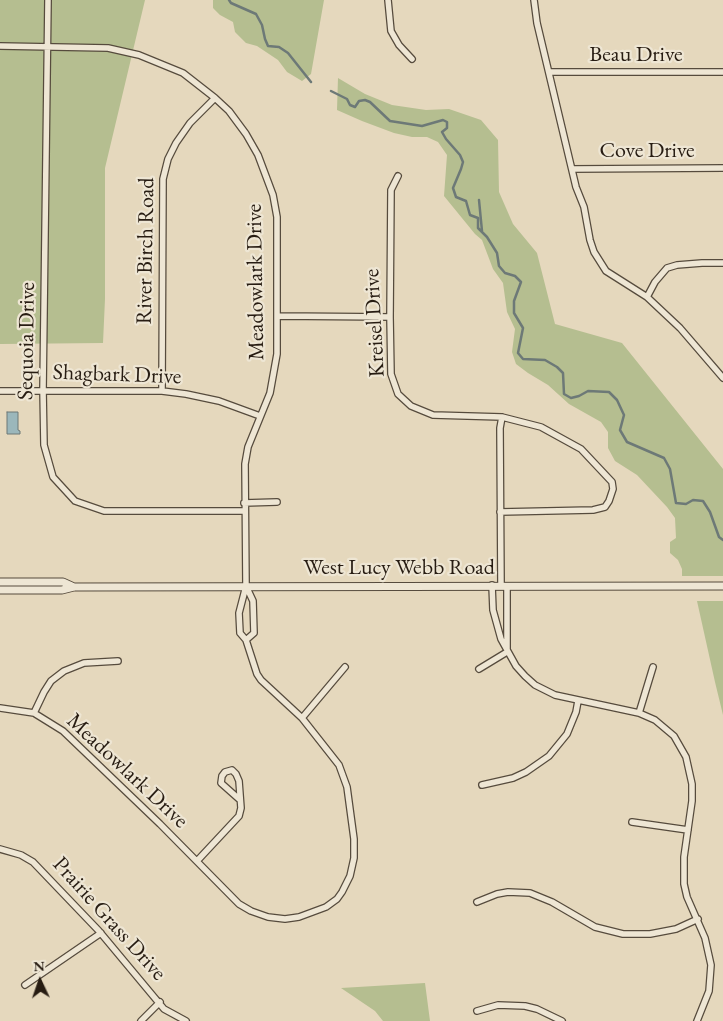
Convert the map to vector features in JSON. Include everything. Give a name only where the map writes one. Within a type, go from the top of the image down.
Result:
[{"type":"street","name":"Sequoia Drive","points":[[48,0],[44,445],[53,477],[75,501],[104,511],[244,511]]},
{"type":"street","points":[[388,0],[390,30],[399,45],[412,59]]},
{"type":"street","points":[[534,0],[537,23],[572,169],[584,207],[590,240],[599,261],[606,271],[647,297],[689,336],[723,378]]},
{"type":"street","name":"Meadowlark Drive","points":[[0,46],[108,48],[139,55],[183,73],[215,98],[228,111],[246,134],[258,154],[273,196],[277,217],[277,354],[270,393],[248,448],[245,464],[246,586],[239,613],[240,633],[246,640],[257,674],[261,680],[302,718],[339,765],[347,787],[352,814],[354,858],[350,876],[337,899],[314,912],[285,919],[251,911],[239,904],[63,731],[34,713],[0,708]]},
{"type":"street","name":"Beau Drive","points":[[549,72],[723,72]]},
{"type":"street","name":"River Birch Road","points":[[162,391],[163,179],[168,159],[176,143],[190,124],[215,98]]},
{"type":"street","name":"Cove Drive","points":[[572,169],[723,168]]},
{"type":"street","name":"Kreisel Drive","points":[[398,176],[391,190],[390,317],[391,374],[398,394],[411,406],[433,414],[502,417],[541,427],[581,449],[612,482],[612,495],[605,507],[594,510],[500,512]]},
{"type":"street","points":[[647,297],[667,268],[678,265],[723,263]]},
{"type":"street","points":[[278,316],[390,317]]},
{"type":"street","name":"Shagbark Drive","points":[[0,391],[162,391],[218,401],[260,416]]},
{"type":"street","points":[[502,417],[500,428],[500,512],[507,652]]},
{"type":"street","points":[[244,503],[277,502]]},
{"type":"street","name":"West Lucy Webb Road","points":[[0,582],[63,582],[74,587]]},
{"type":"street","points":[[492,585],[496,624],[507,652],[516,666],[535,685],[555,695],[639,713],[655,720],[666,727],[678,741],[686,757],[692,784],[692,801],[684,857],[684,884],[687,897],[698,919],[709,951],[711,971],[709,991],[697,1021]]},
{"type":"street","points":[[246,586],[253,601],[254,633],[246,640]]},
{"type":"street","name":"West Lucy Webb Road","points":[[0,590],[62,590],[74,587],[246,586],[723,586]]},
{"type":"street","points":[[479,669],[507,652]]},
{"type":"street","points":[[34,713],[51,681],[64,671],[84,662],[118,661]]},
{"type":"street","points":[[302,718],[345,667]]},
{"type":"street","points":[[639,713],[653,667]]},
{"type":"street","points":[[482,785],[512,778],[532,768],[549,756],[567,734],[576,712],[578,701]]},
{"type":"street","points":[[197,862],[239,816],[241,808],[239,781],[232,770],[225,772],[221,782],[239,799]]},
{"type":"street","points":[[632,822],[688,830]]},
{"type":"street","name":"Prairie Grass Drive","points":[[0,849],[21,855],[33,862],[101,933],[164,1008],[186,1021]]},
{"type":"street","points":[[477,902],[497,894],[530,893],[552,902],[596,927],[623,934],[650,934],[676,929],[698,919]]},
{"type":"street","points":[[25,986],[101,933]]},
{"type":"street","points":[[141,1021],[160,1002]]},
{"type":"street","points":[[477,1011],[498,1005],[525,1006],[537,1009],[562,1021]]},
{"type":"green space","points":[[0,0],[145,0],[105,168],[103,343],[0,344]]},
{"type":"green space","points":[[213,0],[324,0],[311,74],[302,81],[287,72],[278,60],[257,46],[246,43],[235,32],[233,22],[220,15],[213,8]]},
{"type":"green space","points":[[338,78],[365,94],[392,105],[426,110],[449,109],[481,120],[498,140],[499,192],[513,224],[537,253],[555,324],[622,343],[723,469],[723,576],[682,576],[682,569],[678,560],[670,553],[670,542],[676,538],[675,518],[637,475],[615,461],[608,448],[608,432],[601,422],[569,404],[548,385],[516,364],[512,352],[515,329],[507,312],[503,283],[493,269],[482,240],[444,196],[447,155],[438,142],[427,137],[412,137],[394,133],[337,110]]},
{"type":"green space","points":[[697,601],[723,601],[723,715],[715,682]]},
{"type":"green space","points":[[425,983],[430,1021],[383,1021],[375,1011],[341,988]]},
{"type":"water","points":[[7,412],[18,412],[18,430],[20,434],[7,434]]},
{"type":"waterway","points":[[229,0],[231,3],[256,14],[262,25],[268,46],[279,47],[288,53],[311,82]]},
{"type":"waterway","points":[[331,91],[347,99],[350,105],[355,107],[359,101],[365,100],[370,102],[390,121],[422,126],[443,120],[447,122],[447,128],[442,132],[460,155],[463,162],[453,188],[456,197],[466,201],[470,215],[478,218],[478,228],[487,237],[497,253],[499,266],[505,273],[515,276],[521,282],[514,301],[514,313],[523,328],[518,353],[523,359],[545,360],[557,367],[563,373],[564,394],[571,398],[588,391],[609,392],[617,400],[624,415],[620,430],[627,442],[664,458],[670,469],[676,503],[686,504],[693,500],[703,501],[710,512],[719,537],[723,540]]},
{"type":"waterway","points":[[479,200],[482,231]]}]
